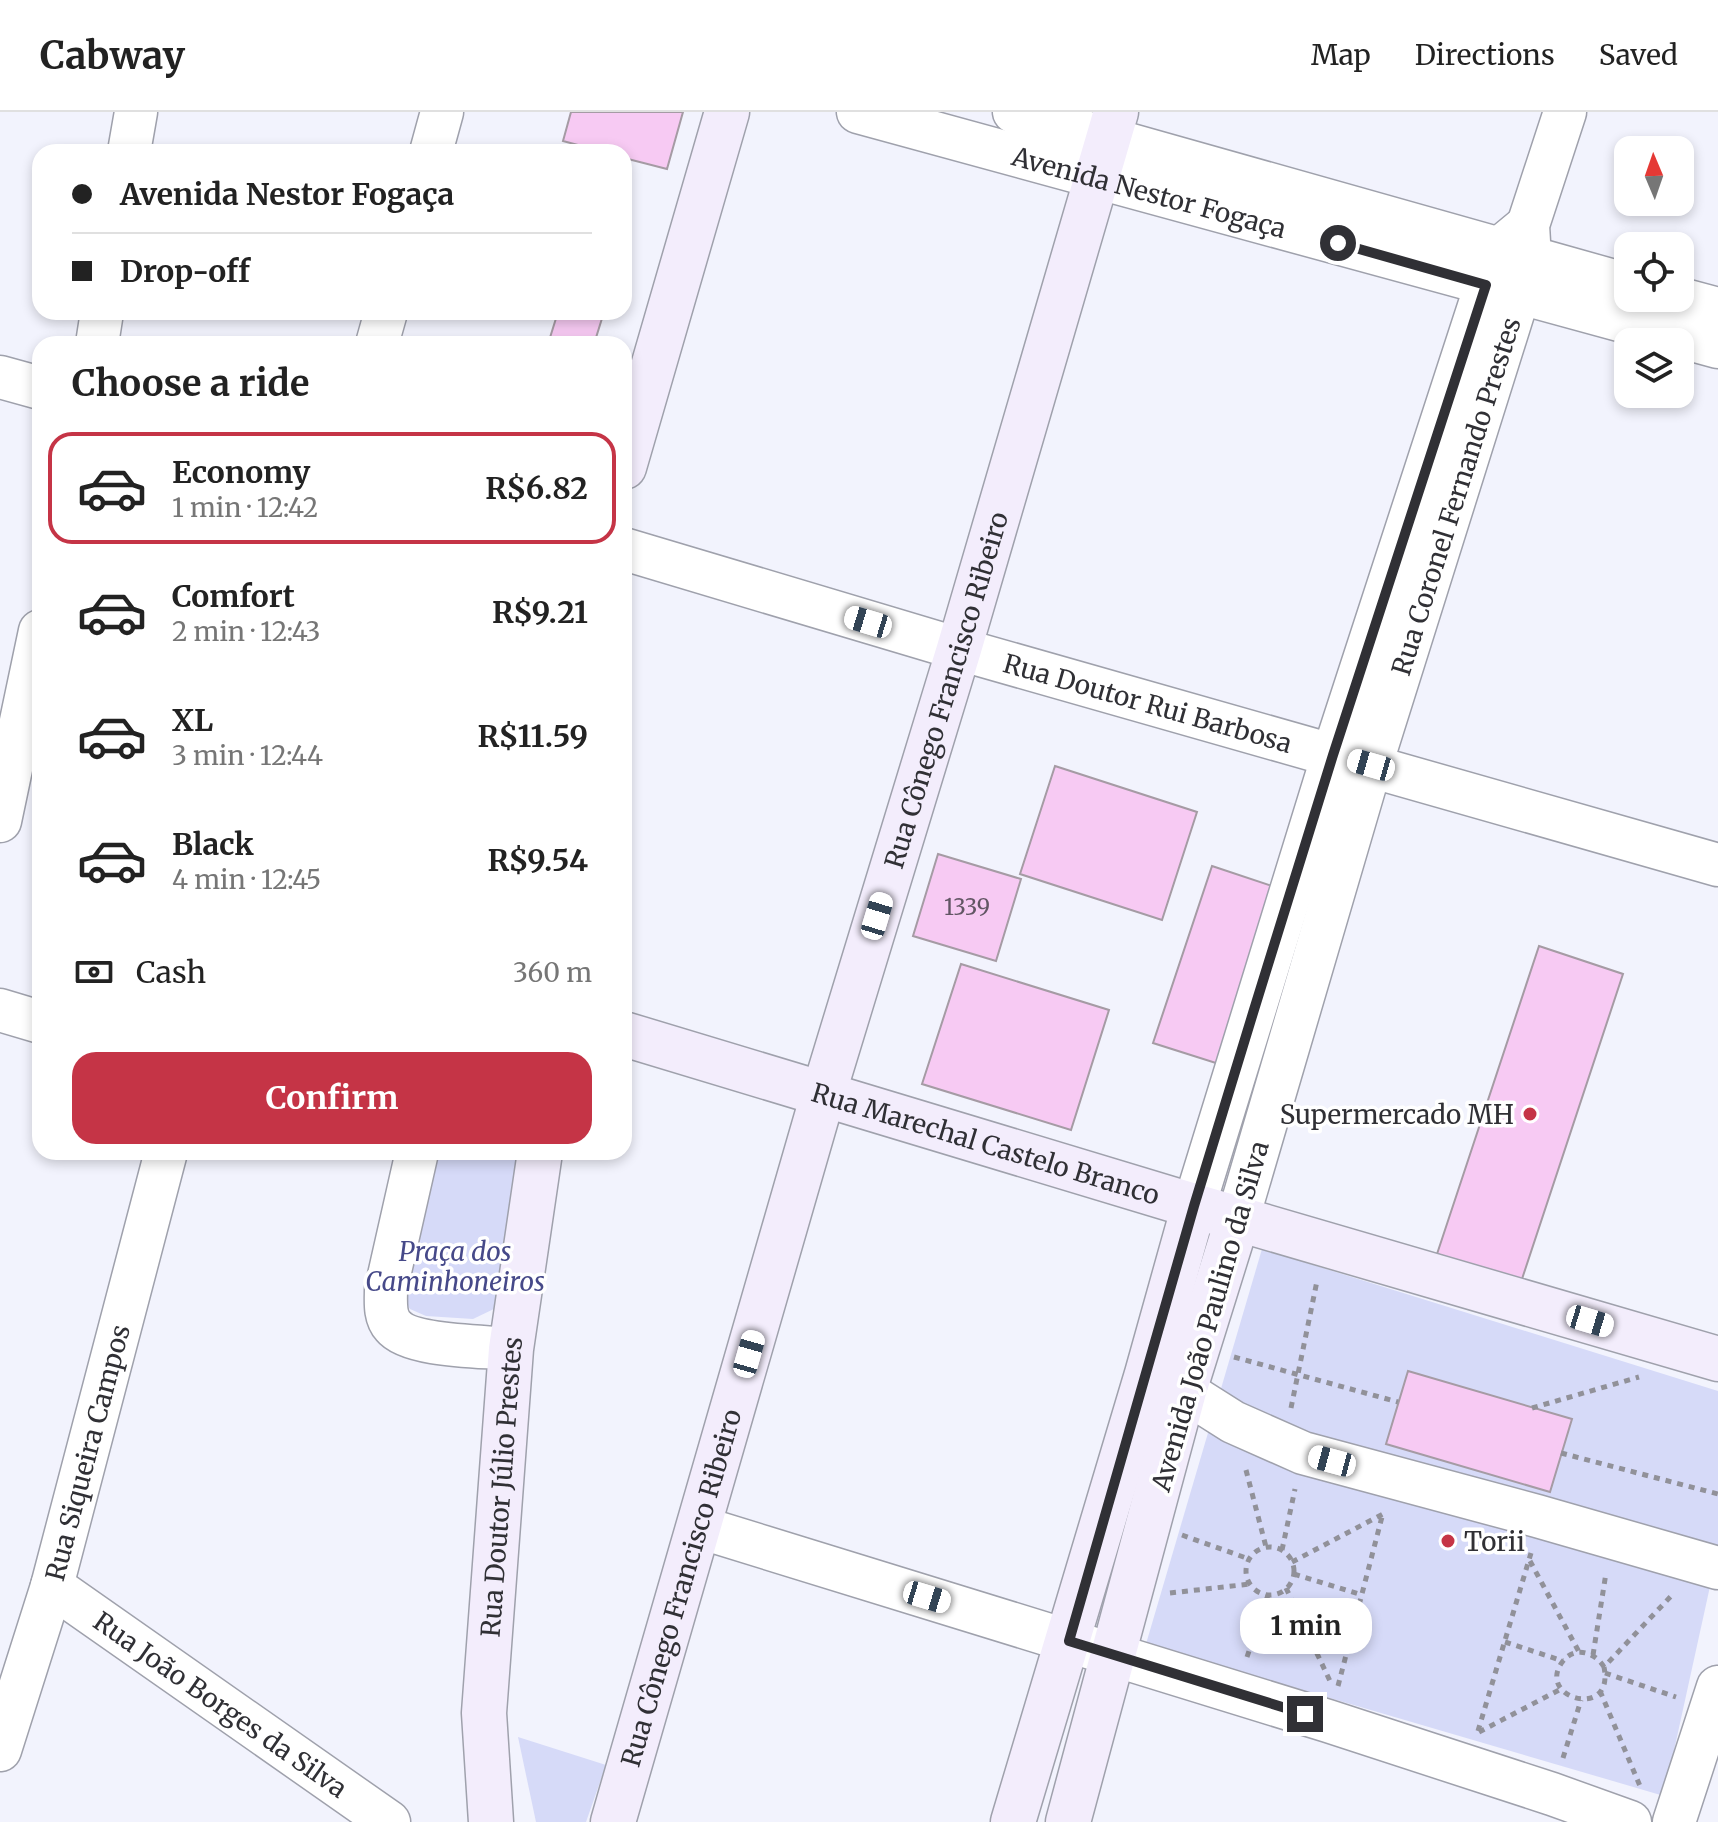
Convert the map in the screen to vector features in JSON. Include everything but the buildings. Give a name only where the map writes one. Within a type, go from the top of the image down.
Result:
[{"type":"main road","points":[[632,439],[727,112]]},
{"type":"main road","name":"Rua Cônego Francisco Ribeiro","points":[[613,1822],[823,1095],[959,649],[1112,124]]},
{"type":"main road","name":"Rua Marechal Castelo Branco","points":[[632,1036],[1194,1206],[1718,1359]]},
{"type":"main road","name":"Rua Doutor Júlio Prestes","points":[[491,1822],[484,1713],[511,1349],[539,1160]]},
{"type":"main road","name":"Avenida João Paulino da Silva","points":[[1068,1822],[1150,1523],[1166,1383],[1194,1206]]},
{"type":"main road","name":"Avenida João Paulino da Silva","points":[[1013,1822],[1069,1641],[1166,1383],[1198,1346],[1238,1218]]},
{"type":"street","points":[[130,144],[136,112]]},
{"type":"street","points":[[433,144],[442,112]]},
{"type":"street","name":"Avenida Nestor Fogaça","points":[[858,112],[1095,179],[1323,218],[1614,282]]},
{"type":"street","name":"Avenida Nestor Fogaça","points":[[1014,112],[1112,124],[1323,218]]},
{"type":"street","name":"Rua Coronel Fernando Prestes","points":[[1352,760],[1513,262],[1565,112]]},
{"type":"street","name":"Avenida Nestor Fogaça","points":[[1513,262],[1718,347]]},
{"type":"street","points":[[1694,303],[1718,309]]},
{"type":"street","points":[[0,377],[32,386]]},
{"type":"street","name":"Rua Doutor Rui Barbosa","points":[[632,551],[959,649],[1718,865]]},
{"type":"street","points":[[2,802],[32,667]]},
{"type":"street","name":"Avenida João Paulino da Silva","points":[[1194,1206],[1290,895],[1352,760]]},
{"type":"street","name":"Avenida João Paulino da Silva","points":[[1238,1218],[1329,909],[1352,760]]},
{"type":"street","points":[[1290,895],[1329,909]]},
{"type":"street","points":[[0,1010],[32,1020]]},
{"type":"street","name":"Rua Siqueira Campos","points":[[0,1750],[52,1586],[164,1160]]},
{"type":"street","points":[[415,1160],[386,1289],[385,1308],[393,1326],[413,1339],[511,1349]]},
{"type":"street","points":[[1166,1383],[1233,1422],[1387,1495],[1537,1516],[1710,1565]]},
{"type":"street","points":[[699,1527],[1235,1692],[1473,1749],[1552,1794],[1636,1806]]},
{"type":"street","name":"Rua João Borges da Silva","points":[[52,1586],[389,1822]]},
{"type":"street","points":[[1674,1822],[1714,1698]]},
{"type":"path","points":[[1282,1550],[1298,1376],[1325,1243]]},
{"type":"path","points":[[1198,1346],[1398,1402]]},
{"type":"path","points":[[1532,1408],[1650,1374]]},
{"type":"path","points":[[1233,1422],[1266,1547]]},
{"type":"path","points":[[1561,1453],[1718,1494]]},
{"type":"path","points":[[1292,1562],[1387,1495]]},
{"type":"path","points":[[1286,1588],[1336,1694],[1387,1495]]},
{"type":"path","points":[[1473,1749],[1529,1560],[1537,1516]]},
{"type":"path","points":[[1150,1523],[1249,1559]]},
{"type":"path","points":[[1593,1655],[1612,1537]]},
{"type":"path","points":[[1266,1547],[1282,1550],[1292,1562],[1294,1574],[1286,1588],[1268,1594],[1256,1590],[1250,1584],[1246,1568],[1249,1559],[1266,1547]]},
{"type":"path","points":[[1529,1560],[1579,1652]]},
{"type":"path","points":[[1604,1670],[1710,1565]]},
{"type":"path","points":[[1294,1574],[1362,1595]]},
{"type":"path","points":[[1129,1597],[1250,1584]]},
{"type":"path","points":[[1235,1692],[1268,1594]]},
{"type":"path","points":[[1505,1642],[1563,1661]]},
{"type":"path","points":[[1579,1652],[1593,1655],[1604,1670],[1605,1681],[1600,1691],[1591,1698],[1581,1700],[1567,1695],[1561,1689],[1557,1675],[1563,1661],[1579,1652]]},
{"type":"path","points":[[1604,1670],[1714,1698]]},
{"type":"path","points":[[1473,1749],[1561,1689]]},
{"type":"path","points":[[1600,1691],[1636,1806]]},
{"type":"path","points":[[1552,1794],[1581,1700]]},
{"type":"green space","name":"Praça dos Caminhoneiros","points":[[430,1160],[517,1160],[498,1307],[473,1319],[426,1316],[410,1309],[401,1297]]},
{"type":"green space","points":[[1262,1249],[1718,1391],[1718,1550],[1664,1796],[1146,1644]]},
{"type":"green space","points":[[518,1737],[606,1765],[586,1822],[536,1822]]},
{"type":"place","name":"Supermercado MH","points":[[1530,1114]]},
{"type":"place","name":"Torii","points":[[1448,1541]]},
{"type":"route","points":[[1305,1714],[1069,1641],[1253,1013],[1333,755],[1486,285],[1338,243]]}]
